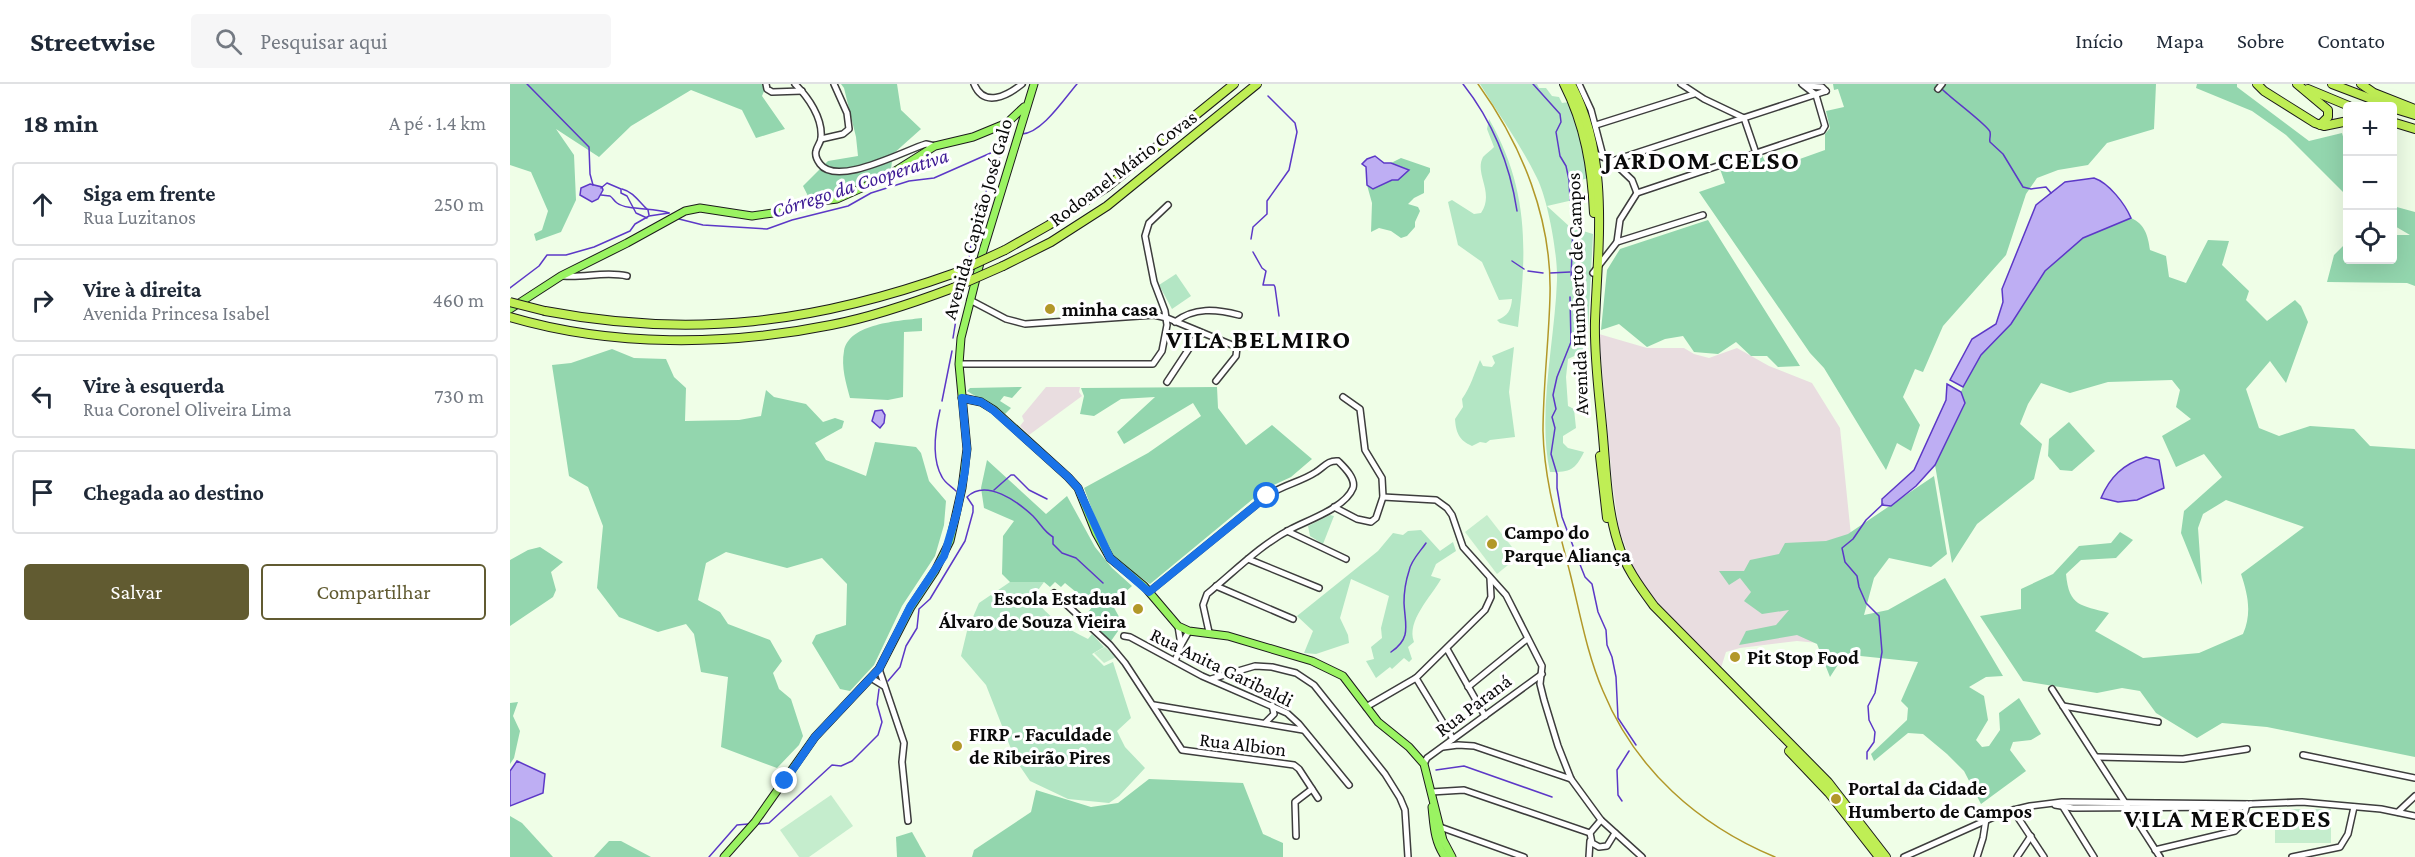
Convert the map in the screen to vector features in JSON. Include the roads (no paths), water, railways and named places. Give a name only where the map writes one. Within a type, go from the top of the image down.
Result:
[{"type":"highway","name":"Rodoanel Mário Covas","points":[[510,302],[592,319],[647,324],[732,324],[833,310],[955,273],[1005,250],[1107,188],[1234,84]]},
{"type":"highway","name":"Rodoanel Mário Covas","points":[[510,317],[604,335],[698,339],[789,332],[861,319],[953,288],[1051,242],[1107,206],[1257,84]]},
{"type":"highway","name":"Avenida Humberto de Campos","points":[[1564,84],[1591,152]]},
{"type":"highway","name":"Avenida Humberto de Campos","points":[[1571,84],[1587,125],[1599,198],[1595,324],[1596,385],[1606,499],[1619,546],[1637,582],[1654,606],[1740,698],[1828,782],[1849,812]]},
{"type":"highway","points":[[2257,84],[2264,91],[2320,125],[2343,122]]},
{"type":"highway","points":[[2298,84],[2328,110],[2328,117],[2320,125]]},
{"type":"highway","points":[[2298,84],[2343,103]]},
{"type":"highway","points":[[2332,84],[2378,102]]},
{"type":"highway","points":[[2361,84],[2374,93],[2415,109]]},
{"type":"highway","points":[[2397,109],[2415,115]]},
{"type":"highway","points":[[2397,124],[2413,129]]},
{"type":"highway","points":[[2397,128],[2413,129]]},
{"type":"highway","points":[[1849,812],[1879,857]]},
{"type":"highway","points":[[1849,812],[1886,857]]},
{"type":"main road","name":"Avenida Capitão José Galo","points":[[724,857],[755,822],[815,737],[879,669],[910,607],[935,571],[950,541],[966,460],[959,364],[960,346],[970,300],[1019,129],[1019,117],[1034,84]]},
{"type":"main road","points":[[510,309],[561,276],[685,211],[700,208],[752,216],[773,213],[799,204],[837,200],[884,178],[935,146],[973,137],[1019,117]]},
{"type":"main road","points":[[1006,123],[1019,129]]},
{"type":"main road","points":[[962,398],[981,402],[993,410],[1068,477],[1078,488],[1110,558],[1149,592],[1178,626],[1189,631],[1209,632],[1254,644],[1330,668],[1343,676],[1378,722],[1409,747],[1424,764],[1440,827],[1452,857]]},
{"type":"main road","points":[[1431,792],[1434,831],[1437,844],[1445,857]]},
{"type":"street","points":[[766,84],[767,89],[772,92],[802,91]]},
{"type":"street","points":[[795,84],[815,110],[821,139],[816,150],[818,162],[826,169],[836,172],[879,162],[926,144],[935,146]]},
{"type":"street","points":[[821,139],[843,134],[849,129],[848,113],[834,84]]},
{"type":"street","points":[[974,84],[980,94],[992,99],[1007,94],[1022,84]]},
{"type":"street","points":[[1579,84],[1596,125],[1603,156]]},
{"type":"street","points":[[1681,84],[1694,94],[1744,118],[1756,153]]},
{"type":"street","points":[[1612,161],[1826,91],[1822,87],[1804,85]]},
{"type":"street","points":[[1596,270],[1617,242],[1620,220],[1636,193],[1822,131],[1825,126],[1816,95],[1804,85]]},
{"type":"street","points":[[1596,125],[1694,94]]},
{"type":"street","points":[[1591,152],[1612,161],[1626,173],[1636,193]]},
{"type":"street","points":[[959,364],[1153,364],[1162,351],[1167,318],[1154,282],[1145,236],[1149,223],[1168,205]]},
{"type":"street","points":[[1617,242],[1703,215]]},
{"type":"street","points":[[561,276],[574,277],[607,273],[627,276]]},
{"type":"street","points":[[970,300],[1006,319],[1025,324],[1154,315],[1167,318],[1232,344],[1238,349],[1236,356],[1216,381]]},
{"type":"street","points":[[1175,322],[1191,312],[1200,311],[1239,315]]},
{"type":"street","points":[[1167,382],[1200,332]]},
{"type":"street","points":[[1334,507],[1357,519],[1371,522],[1376,518],[1383,497],[1380,471],[1365,450],[1360,409],[1343,397]]},
{"type":"street","points":[[1149,592],[1277,489],[1307,477],[1336,460],[1351,477],[1353,486],[1351,490],[1334,507],[1287,531],[1248,559],[1207,594],[1203,605],[1209,632]]},
{"type":"street","points":[[1383,497],[1425,499],[1442,503],[1452,515],[1462,547],[1510,601],[1542,666],[1540,684],[1544,700],[1571,779],[1601,820],[1642,857]]},
{"type":"street","points":[[1287,531],[1346,560]]},
{"type":"street","points":[[1248,559],[1319,588]]},
{"type":"street","points":[[1366,707],[1416,678],[1447,649],[1488,606],[1492,592],[1490,577]]},
{"type":"street","points":[[1216,586],[1293,619]]},
{"type":"street","points":[[1054,593],[1110,645],[1163,718],[1179,710]]},
{"type":"street","points":[[1178,626],[1181,645]]},
{"type":"street","points":[[1176,662],[1181,645],[1189,631]]},
{"type":"street","name":"Rua Anita Garibaldi","points":[[1124,636],[1287,713],[1349,785]]},
{"type":"street","points":[[1468,687],[1527,639]]},
{"type":"street","points":[[1447,649],[1485,716]]},
{"type":"street","points":[[1211,679],[1255,666],[1272,667],[1296,673],[1314,685],[1385,774],[1403,804],[1408,857]]},
{"type":"street","points":[[879,669],[905,747],[902,762],[908,821]]},
{"type":"street","points":[[1229,674],[1231,688]]},
{"type":"street","name":"Rua Paraná","points":[[1424,764],[1427,758],[1542,674]]},
{"type":"street","points":[[871,678],[883,684]]},
{"type":"street","points":[[1416,678],[1453,739]]},
{"type":"street","points":[[2052,689],[2160,857]]},
{"type":"street","points":[[1265,723],[1274,714],[1271,704]]},
{"type":"street","points":[[1154,705],[1303,730]]},
{"type":"street","points":[[2063,706],[2158,723]]},
{"type":"street","name":"Rua Albion","points":[[1163,718],[1184,751],[1294,765],[1318,798]]},
{"type":"street","points":[[1465,730],[1463,738],[1465,745]]},
{"type":"street","points":[[1442,747],[1465,745],[1571,779]]},
{"type":"street","points":[[2097,757],[2175,759],[2247,749]]},
{"type":"street","points":[[2303,755],[2415,778]]},
{"type":"street","points":[[1296,836],[1295,802],[1312,789]]},
{"type":"street","points":[[1431,792],[1464,790],[1590,836],[1599,847]]},
{"type":"street","points":[[2116,805],[2118,793]]},
{"type":"street","points":[[2398,812],[2415,796]]},
{"type":"street","points":[[1904,857],[1986,819],[2030,806],[2248,805],[2302,802],[2398,812],[2415,816]]},
{"type":"street","points":[[2062,805],[2094,857]]},
{"type":"street","points":[[2155,850],[2235,831],[2242,824],[2248,805]]},
{"type":"street","points":[[2292,857],[2340,847],[2348,834],[2354,807]]},
{"type":"street","points":[[2013,810],[2044,857]]},
{"type":"street","points":[[1977,857],[1986,819]]},
{"type":"street","points":[[1590,854],[1590,836],[1601,820]]},
{"type":"street","points":[[1440,827],[1524,857]]},
{"type":"street","points":[[1590,854],[1599,847],[1610,844],[1615,833]]},
{"type":"street","points":[[2017,857],[2031,836]]},
{"type":"waterway","points":[[527,84],[589,147],[590,174],[593,185]]},
{"type":"waterway","name":"Córrego da Cooperativa","points":[[1022,134],[1030,132],[1045,122],[1077,84]]},
{"type":"waterway","points":[[1463,84],[1474,98],[1499,144],[1510,177],[1517,211]]},
{"type":"waterway","points":[[1533,84],[1560,114],[1561,122],[1556,132],[1560,156],[1566,166],[1569,180],[1570,200]]},
{"type":"waterway","points":[[1942,89],[1988,129],[1990,142],[2003,154],[2023,187],[2031,189],[2046,187],[2051,193]]},
{"type":"waterway","points":[[1251,239],[1253,227],[1267,214],[1267,201],[1289,170],[1297,132],[1295,123],[1268,96]]},
{"type":"waterway","name":"Córrego da Cooperativa","points":[[679,219],[703,225],[767,229],[792,220],[848,206],[871,193],[909,181],[934,178],[1002,148],[1009,141]]},
{"type":"waterway","points":[[968,264],[976,212],[998,166],[1000,150]]},
{"type":"waterway","points":[[601,188],[607,183],[621,189],[621,193],[627,196],[636,213],[647,218]]},
{"type":"waterway","points":[[622,189],[630,192],[648,210],[649,215]]},
{"type":"waterway","points":[[601,195],[610,196],[617,203],[628,207],[669,213]]},
{"type":"waterway","name":"Córrego da Cooperativa","points":[[510,288],[539,266],[547,255],[566,255],[594,247],[630,231],[635,224],[649,216],[669,213]]},
{"type":"waterway","points":[[1571,279],[1573,225]]},
{"type":"waterway","points":[[1253,252],[1266,271],[1263,285],[1274,285],[1275,287],[1279,316]]},
{"type":"waterway","points":[[1512,261],[1524,269]]},
{"type":"waterway","points":[[1528,271],[1543,273]]},
{"type":"waterway","points":[[1550,273],[1570,272]]},
{"type":"waterway","points":[[953,338],[961,289]]},
{"type":"waterway","points":[[1570,297],[1571,342],[1557,377],[1553,395],[1556,409],[1552,417],[1555,428],[1551,454],[1557,474],[1562,517],[1585,577],[1592,584],[1598,612],[1606,630],[1607,645],[1616,677],[1618,718],[1636,745]]},
{"type":"waterway","points":[[942,401],[952,351]]},
{"type":"waterway","points":[[940,410],[936,435],[936,461],[943,479],[956,491]]},
{"type":"waterway","points":[[994,490],[1014,475],[1029,490],[1047,499]]},
{"type":"waterway","points":[[888,681],[900,667],[906,646],[917,628],[919,609],[930,599],[965,541],[973,512],[973,506],[967,497],[975,492],[992,491],[1019,504],[1053,537],[1053,544],[1062,553],[1076,558],[1103,583]]},
{"type":"waterway","points":[[1867,759],[1867,752],[1874,742],[1875,732],[1869,720],[1868,706],[1875,693],[1882,652],[1879,616],[1866,603],[1857,576],[1845,562],[1842,548],[1853,539],[1866,520],[1883,504]]},
{"type":"waterway","points":[[1391,652],[1398,647],[1405,636],[1404,599],[1407,579],[1412,563],[1426,543]]},
{"type":"waterway","points":[[758,824],[769,823],[832,765],[841,766],[852,761],[878,735],[882,722],[877,704],[879,689]]},
{"type":"waterway","points":[[1622,801],[1618,795],[1617,770],[1629,751]]},
{"type":"waterway","points":[[1436,770],[1464,766],[1552,797]]},
{"type":"waterway","points":[[709,857],[737,825],[748,824]]},
{"type":"railway","points":[[1478,84],[1494,107],[1521,158],[1540,211],[1546,239],[1550,295],[1543,414],[1546,467],[1556,520],[1597,677],[1616,719],[1633,745],[1672,791],[1720,829],[1775,857]]},
{"type":"place","name":"minha casa","points":[[1050,309]]},
{"type":"place","name":"Campo do Parque Aliança","points":[[1492,544]]},
{"type":"place","name":"Escola Estadual Álvaro de Souza Vieira","points":[[1138,609]]},
{"type":"place","name":"Pit Stop Food","points":[[1735,657]]},
{"type":"place","name":"FIRP - Faculdade de Ribeirão Pires","points":[[957,746]]},
{"type":"place","name":"Portal da Cidade Humberto de Campos","points":[[1836,799]]},
{"type":"district","name":"JARDOM CELSO","points":[[1702,160]]},
{"type":"district","name":"VILA BELMIRO","points":[[1259,339]]},
{"type":"district","name":"VILA MERCEDES","points":[[2228,818]]}]
